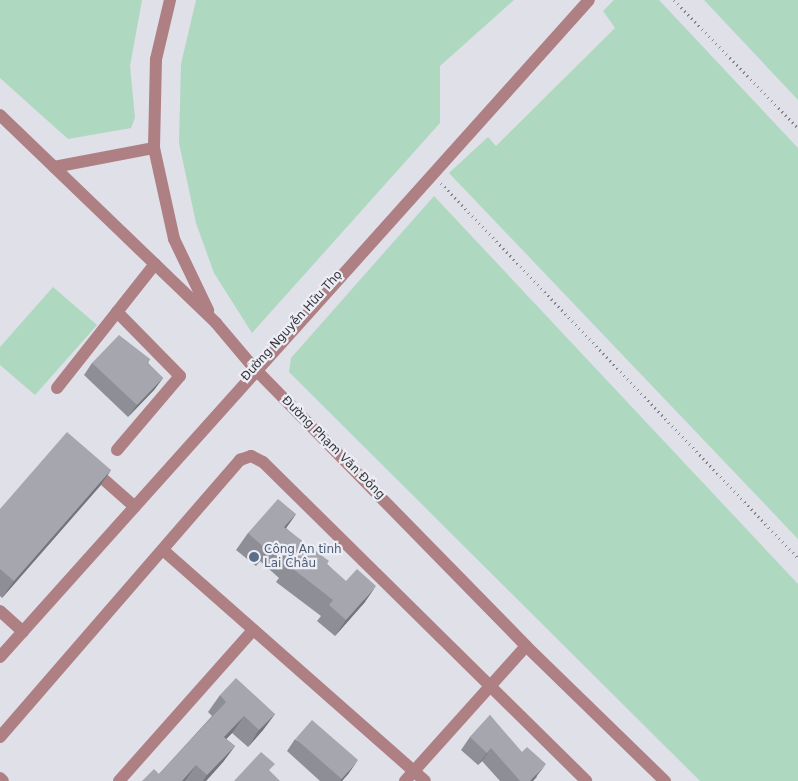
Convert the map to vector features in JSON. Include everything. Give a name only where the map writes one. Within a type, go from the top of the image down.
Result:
[{"type":"street","points":[[170,0],[155,69],[154,148],[174,239],[216,323]]},
{"type":"street","name":"Đường Nguyễn Hữu Thọ","points":[[0,657],[135,507],[254,368],[430,172],[589,0]]},
{"type":"street","name":"Đường Phạm Văn Đồng","points":[[0,115],[216,323],[254,368],[526,646],[665,781]]},
{"type":"street","points":[[54,168],[154,148]]},
{"type":"street","points":[[57,388],[155,264]]},
{"type":"street","points":[[117,312],[180,376],[117,450]]},
{"type":"street","points":[[81,458],[135,507]]},
{"type":"street","points":[[0,737],[240,460],[256,458],[586,781]]},
{"type":"street","points":[[163,550],[425,781]]},
{"type":"street","points":[[0,611],[23,632]]},
{"type":"street","points":[[119,781],[253,630]]},
{"type":"street","points":[[405,781],[526,646]]},
{"type":"street","points":[[0,778],[3,781]]},
{"type":"path","points":[[674,0],[798,128]]},
{"type":"path","points":[[430,172],[798,558]]},
{"type":"green space","points":[[0,0],[142,0],[130,66],[135,118],[131,128],[68,139],[0,78]]},
{"type":"green space","points":[[196,0],[514,0],[440,66],[440,123],[252,333],[214,273],[196,223],[179,143],[181,64]]},
{"type":"green space","points":[[614,0],[659,0],[798,148],[798,539],[449,173],[488,137],[496,146],[615,28],[603,11]]},
{"type":"green space","points":[[704,0],[798,0],[798,100]]},
{"type":"green space","points":[[434,196],[798,584],[798,781],[700,781],[289,372],[291,358]]},
{"type":"green space","points":[[53,287],[97,325],[35,395],[0,365],[0,347]]},
{"type":"building","points":[[119,335],[150,359],[147,363],[163,378],[137,405],[92,363]]},
{"type":"building","points":[[67,432],[111,470],[14,581],[0,569],[0,509]]},
{"type":"building","points":[[278,499],[296,514],[284,527],[329,561],[327,564],[346,581],[357,569],[376,586],[346,620],[329,605],[333,600],[288,565],[291,561],[272,545],[267,550],[248,533]]},
{"type":"building","points":[[236,678],[275,714],[259,730],[244,716],[224,737],[235,746],[207,775],[196,765],[182,781],[142,781],[154,769],[159,774],[226,702],[220,695]]},
{"type":"building","points":[[490,715],[522,752],[527,747],[546,764],[530,781],[520,781],[491,748],[487,753],[470,737]]},
{"type":"building","points":[[312,720],[358,760],[342,779],[296,739]]},
{"type":"building","points":[[261,752],[275,764],[269,770],[280,781],[234,781]]},
{"type":"place","name":"Công An tỉnh Lai Châu","points":[[254,557]]}]
